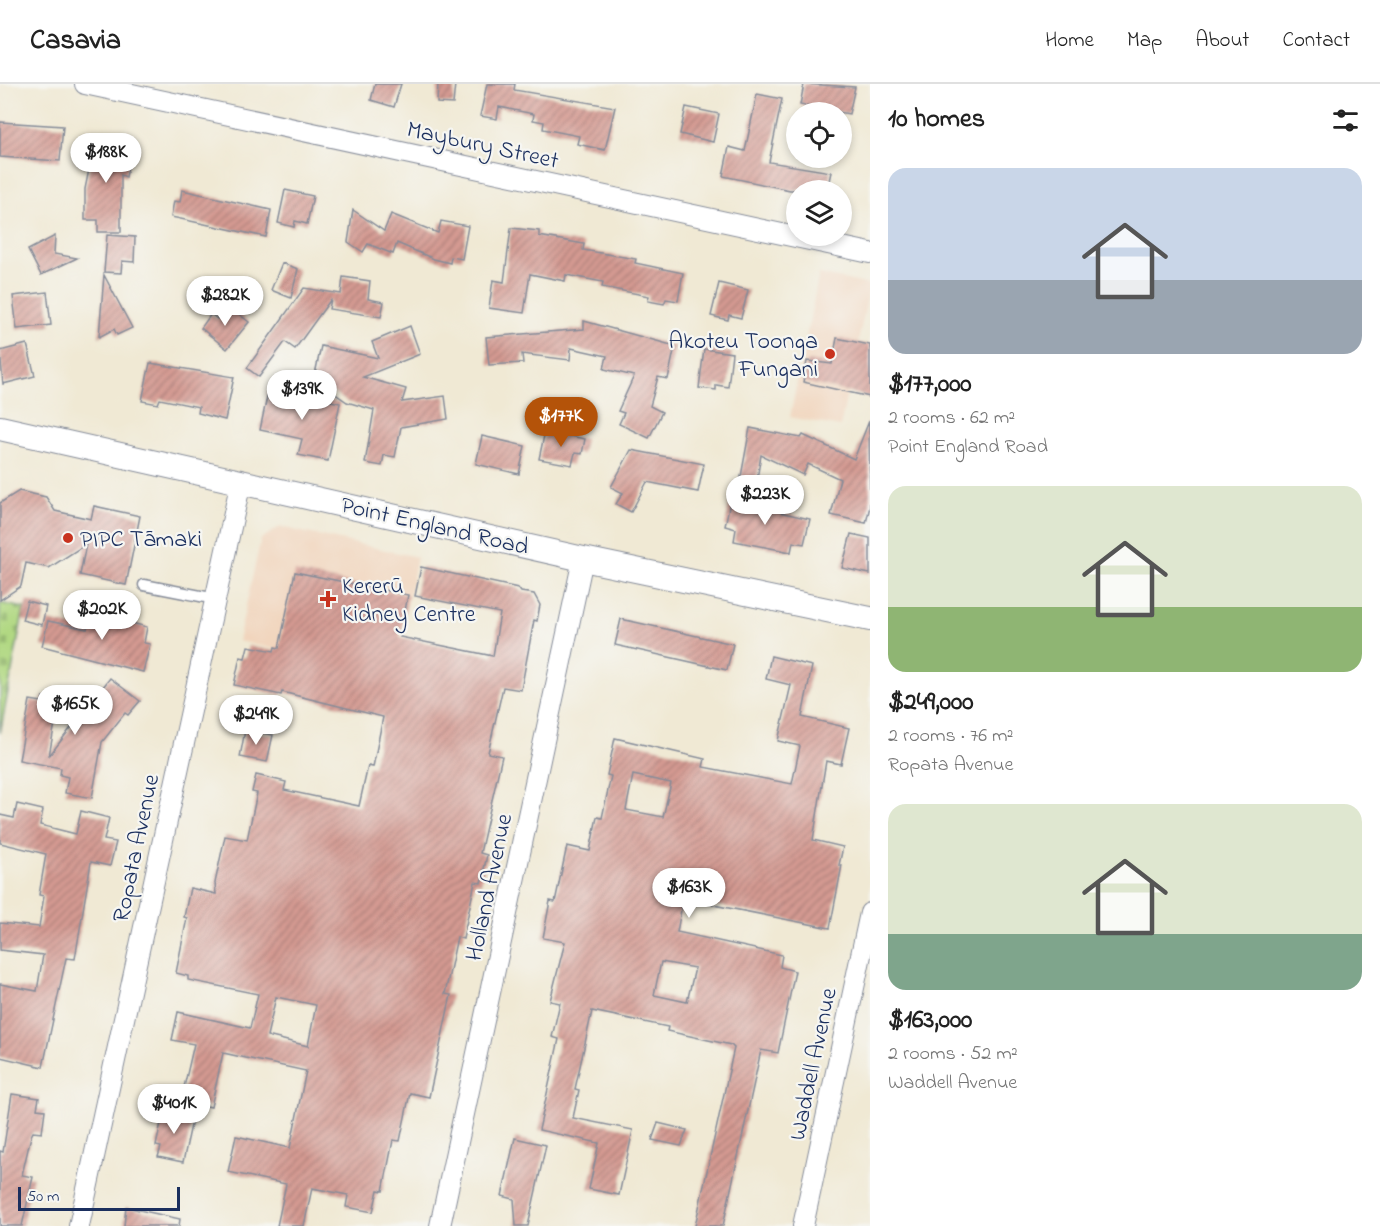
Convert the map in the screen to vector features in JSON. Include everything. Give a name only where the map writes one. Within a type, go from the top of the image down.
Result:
[{"type":"street","name":"Maybury Street","points":[[85,84],[870,253]]},
{"type":"street","name":"Point England Road","points":[[0,428],[583,559],[870,619]]},
{"type":"street","name":"Ropata Avenue","points":[[79,1226],[241,481]]},
{"type":"street","name":"Holland Avenue","points":[[440,1226],[583,559]]},
{"type":"street","name":"Waddell Avenue","points":[[803,1226],[870,913]]},
{"type":"lane","points":[[144,585],[216,599]]},
{"type":"shaded area","name":"Akoteu Toonga Fungani","points":[[819,274],[870,285],[840,427],[790,417]]},
{"type":"shaded area","name":"Kererū Kidney Centre","points":[[280,527],[417,557],[395,665],[381,672],[238,641],[261,539]]},
{"type":"green space","points":[[0,603],[24,608],[0,733]]},
{"type":"building","points":[[375,84],[401,84],[394,107],[371,100]]},
{"type":"building","points":[[438,84],[455,84],[453,104],[437,103]]},
{"type":"building","points":[[487,84],[515,84],[514,90],[615,107],[605,150],[577,144],[579,136],[543,129],[544,122],[533,120],[534,114],[499,107],[497,119],[480,116]]},
{"type":"building","points":[[804,84],[855,87],[852,102],[801,102]]},
{"type":"building","points":[[757,94],[782,99],[769,162],[786,165],[786,168],[831,172],[829,180],[786,180],[786,189],[723,176],[729,147],[745,151]]},
{"type":"building","points":[[686,107],[719,114],[713,142],[680,134]]},
{"type":"building","points":[[0,122],[63,126],[60,161],[0,157]]},
{"type":"building","points":[[96,135],[115,139],[113,145],[132,149],[126,177],[121,175],[121,232],[98,232],[98,220],[85,220],[85,189]]},
{"type":"building","points":[[182,190],[271,210],[266,237],[171,217],[174,201],[180,202]]},
{"type":"building","points":[[285,190],[313,196],[307,224],[295,221],[294,227],[278,223]]},
{"type":"building","points":[[353,210],[384,231],[391,214],[438,233],[441,221],[468,226],[462,259],[451,257],[450,263],[434,259],[397,243],[393,254],[368,244],[363,252],[348,242]]},
{"type":"building","points":[[511,228],[539,231],[539,236],[584,244],[583,250],[636,259],[635,263],[683,273],[678,301],[666,299],[664,304],[648,301],[649,296],[602,287],[603,282],[566,275],[565,281],[530,274],[524,313],[489,308],[493,280],[504,282]]},
{"type":"building","points":[[107,235],[135,237],[134,262],[122,261],[121,273],[104,272]]},
{"type":"building","points":[[55,236],[54,254],[77,258],[41,275],[28,250]]},
{"type":"building","points":[[282,263],[298,269],[291,298],[271,290]]},
{"type":"building","points":[[104,275],[132,328],[117,335],[114,329],[99,337]]},
{"type":"building","points":[[343,277],[370,281],[368,299],[384,302],[381,317],[329,309],[331,299],[295,349],[285,342],[259,377],[247,368],[304,288],[341,294]]},
{"type":"building","points":[[719,283],[748,290],[741,318],[729,315],[728,320],[711,316]]},
{"type":"building","points":[[47,292],[51,325],[17,329],[13,296]]},
{"type":"building","points":[[227,305],[249,322],[227,349],[201,328],[211,314],[217,319]]},
{"type":"building","points":[[584,321],[675,346],[668,379],[658,377],[650,406],[662,412],[649,438],[619,424],[624,413],[618,411],[634,376],[604,369],[607,356],[571,348],[570,360],[522,354],[523,363],[489,365],[486,337],[584,329]]},
{"type":"building","points":[[410,326],[420,354],[363,377],[406,389],[402,402],[445,396],[448,419],[401,427],[395,457],[384,455],[382,466],[365,463],[374,410],[347,402],[314,379],[321,346],[378,358],[372,342]]},
{"type":"building","points":[[837,338],[870,345],[870,397],[803,382],[807,361],[832,364]]},
{"type":"building","points":[[27,344],[35,376],[3,384],[0,351]]},
{"type":"building","points":[[704,349],[732,353],[728,387],[716,385],[716,390],[699,388]]},
{"type":"building","points":[[150,363],[234,377],[225,420],[198,413],[199,407],[160,399],[158,404],[142,401]]},
{"type":"building","points":[[269,387],[340,403],[328,461],[298,455],[302,439],[260,430]]},
{"type":"building","points":[[869,421],[870,506],[866,523],[831,515],[840,479],[808,464],[803,475],[761,455],[756,485],[740,482],[750,428],[801,438],[803,435],[854,459]]},
{"type":"building","points":[[545,431],[585,439],[582,454],[575,453],[572,465],[539,459]]},
{"type":"building","points":[[482,436],[525,446],[519,474],[476,464]]},
{"type":"building","points":[[631,450],[704,464],[698,492],[647,482],[631,512],[616,504],[623,493],[611,487]]},
{"type":"building","name":"PIPC Tāmaki","points":[[19,491],[46,497],[55,511],[91,519],[94,506],[140,516],[126,585],[80,575],[86,544],[49,568],[26,563],[21,586],[0,600],[0,503]]},
{"type":"building","points":[[731,497],[758,502],[757,507],[810,519],[804,544],[793,542],[791,552],[734,541],[736,529],[725,526]]},
{"type":"building","points":[[851,534],[870,538],[870,574],[842,568]]},
{"type":"building","points":[[421,567],[518,588],[521,592],[534,594],[540,605],[537,621],[534,620],[521,690],[503,687],[488,753],[502,756],[480,853],[487,855],[481,883],[475,882],[463,939],[457,937],[445,994],[451,995],[429,1097],[410,1093],[400,1141],[393,1140],[383,1191],[378,1190],[373,1212],[346,1207],[348,1195],[312,1188],[304,1226],[277,1226],[286,1184],[228,1172],[236,1136],[290,1148],[306,1071],[223,1053],[211,1107],[181,1100],[194,1044],[172,1040],[178,1012],[250,1028],[258,994],[188,980],[188,976],[176,973],[187,918],[184,917],[190,888],[216,894],[215,883],[225,836],[247,840],[257,793],[252,792],[256,775],[286,782],[284,790],[359,806],[368,766],[373,767],[383,717],[282,692],[281,695],[234,685],[240,657],[245,658],[248,646],[274,651],[275,647],[279,648],[295,572],[408,595],[400,637],[493,656],[500,613],[415,596]],"holes":[[[276,997],[316,1005],[308,1046],[267,1036]]]},
{"type":"building","points":[[27,601],[46,606],[42,625],[22,620]]},
{"type":"building","points":[[91,610],[117,616],[116,619],[147,627],[144,643],[150,644],[143,672],[42,646],[48,621],[87,629]]},
{"type":"building","points":[[621,619],[733,644],[727,670],[615,645]]},
{"type":"building","points":[[771,656],[812,666],[802,717],[849,728],[841,764],[826,761],[813,840],[843,847],[839,865],[842,865],[830,928],[683,899],[677,932],[782,955],[780,967],[795,971],[778,1053],[761,1050],[723,1226],[695,1226],[734,1048],[731,1045],[667,1031],[668,1027],[592,1011],[575,1089],[579,1090],[573,1118],[633,1130],[619,1195],[589,1189],[599,1143],[539,1130],[559,1039],[552,1037],[560,1003],[550,1001],[565,942],[543,938],[550,901],[555,902],[567,846],[590,851],[597,817],[602,818],[611,776],[607,775],[615,738],[705,759],[703,767],[792,784],[800,746],[778,741],[791,685],[766,679]],"holes":[[[633,775],[671,783],[663,817],[626,810]],[[661,962],[695,968],[687,1002],[654,995]]]},
{"type":"building","points":[[110,678],[140,701],[128,715],[125,713],[102,742],[92,798],[65,793],[68,777],[60,775],[61,768],[19,760],[30,700],[42,702],[43,697],[59,701],[49,756]]},
{"type":"building","points":[[245,730],[273,735],[267,762],[240,757]]},
{"type":"building","points":[[17,804],[43,810],[40,825],[76,834],[81,811],[109,818],[104,840],[116,842],[110,866],[91,862],[75,959],[66,958],[43,1067],[0,1057],[0,984],[37,991],[43,955],[0,950],[0,923],[39,927],[44,896],[39,895],[46,854],[0,843],[0,815],[14,818]]},
{"type":"building","points":[[12,1094],[39,1098],[37,1109],[45,1110],[42,1133],[33,1132],[31,1136],[22,1175],[33,1177],[22,1226],[0,1226],[0,1151],[3,1152]]},
{"type":"building","points":[[164,1109],[193,1116],[183,1162],[158,1157],[161,1147],[156,1146]]},
{"type":"building","points":[[658,1123],[687,1130],[681,1146],[652,1140]]},
{"type":"building","points":[[515,1138],[546,1145],[528,1226],[516,1226],[514,1199],[502,1196]]},
{"type":"building","points":[[126,1207],[180,1219],[179,1226],[124,1226]]},
{"type":"place","name":"Akoteu Toonga Fungani","points":[[830,354]]},
{"type":"place","name":"PIPC Tāmaki","points":[[68,538]]},
{"type":"place","name":"Kererū Kidney Centre","points":[[328,599]]}]
